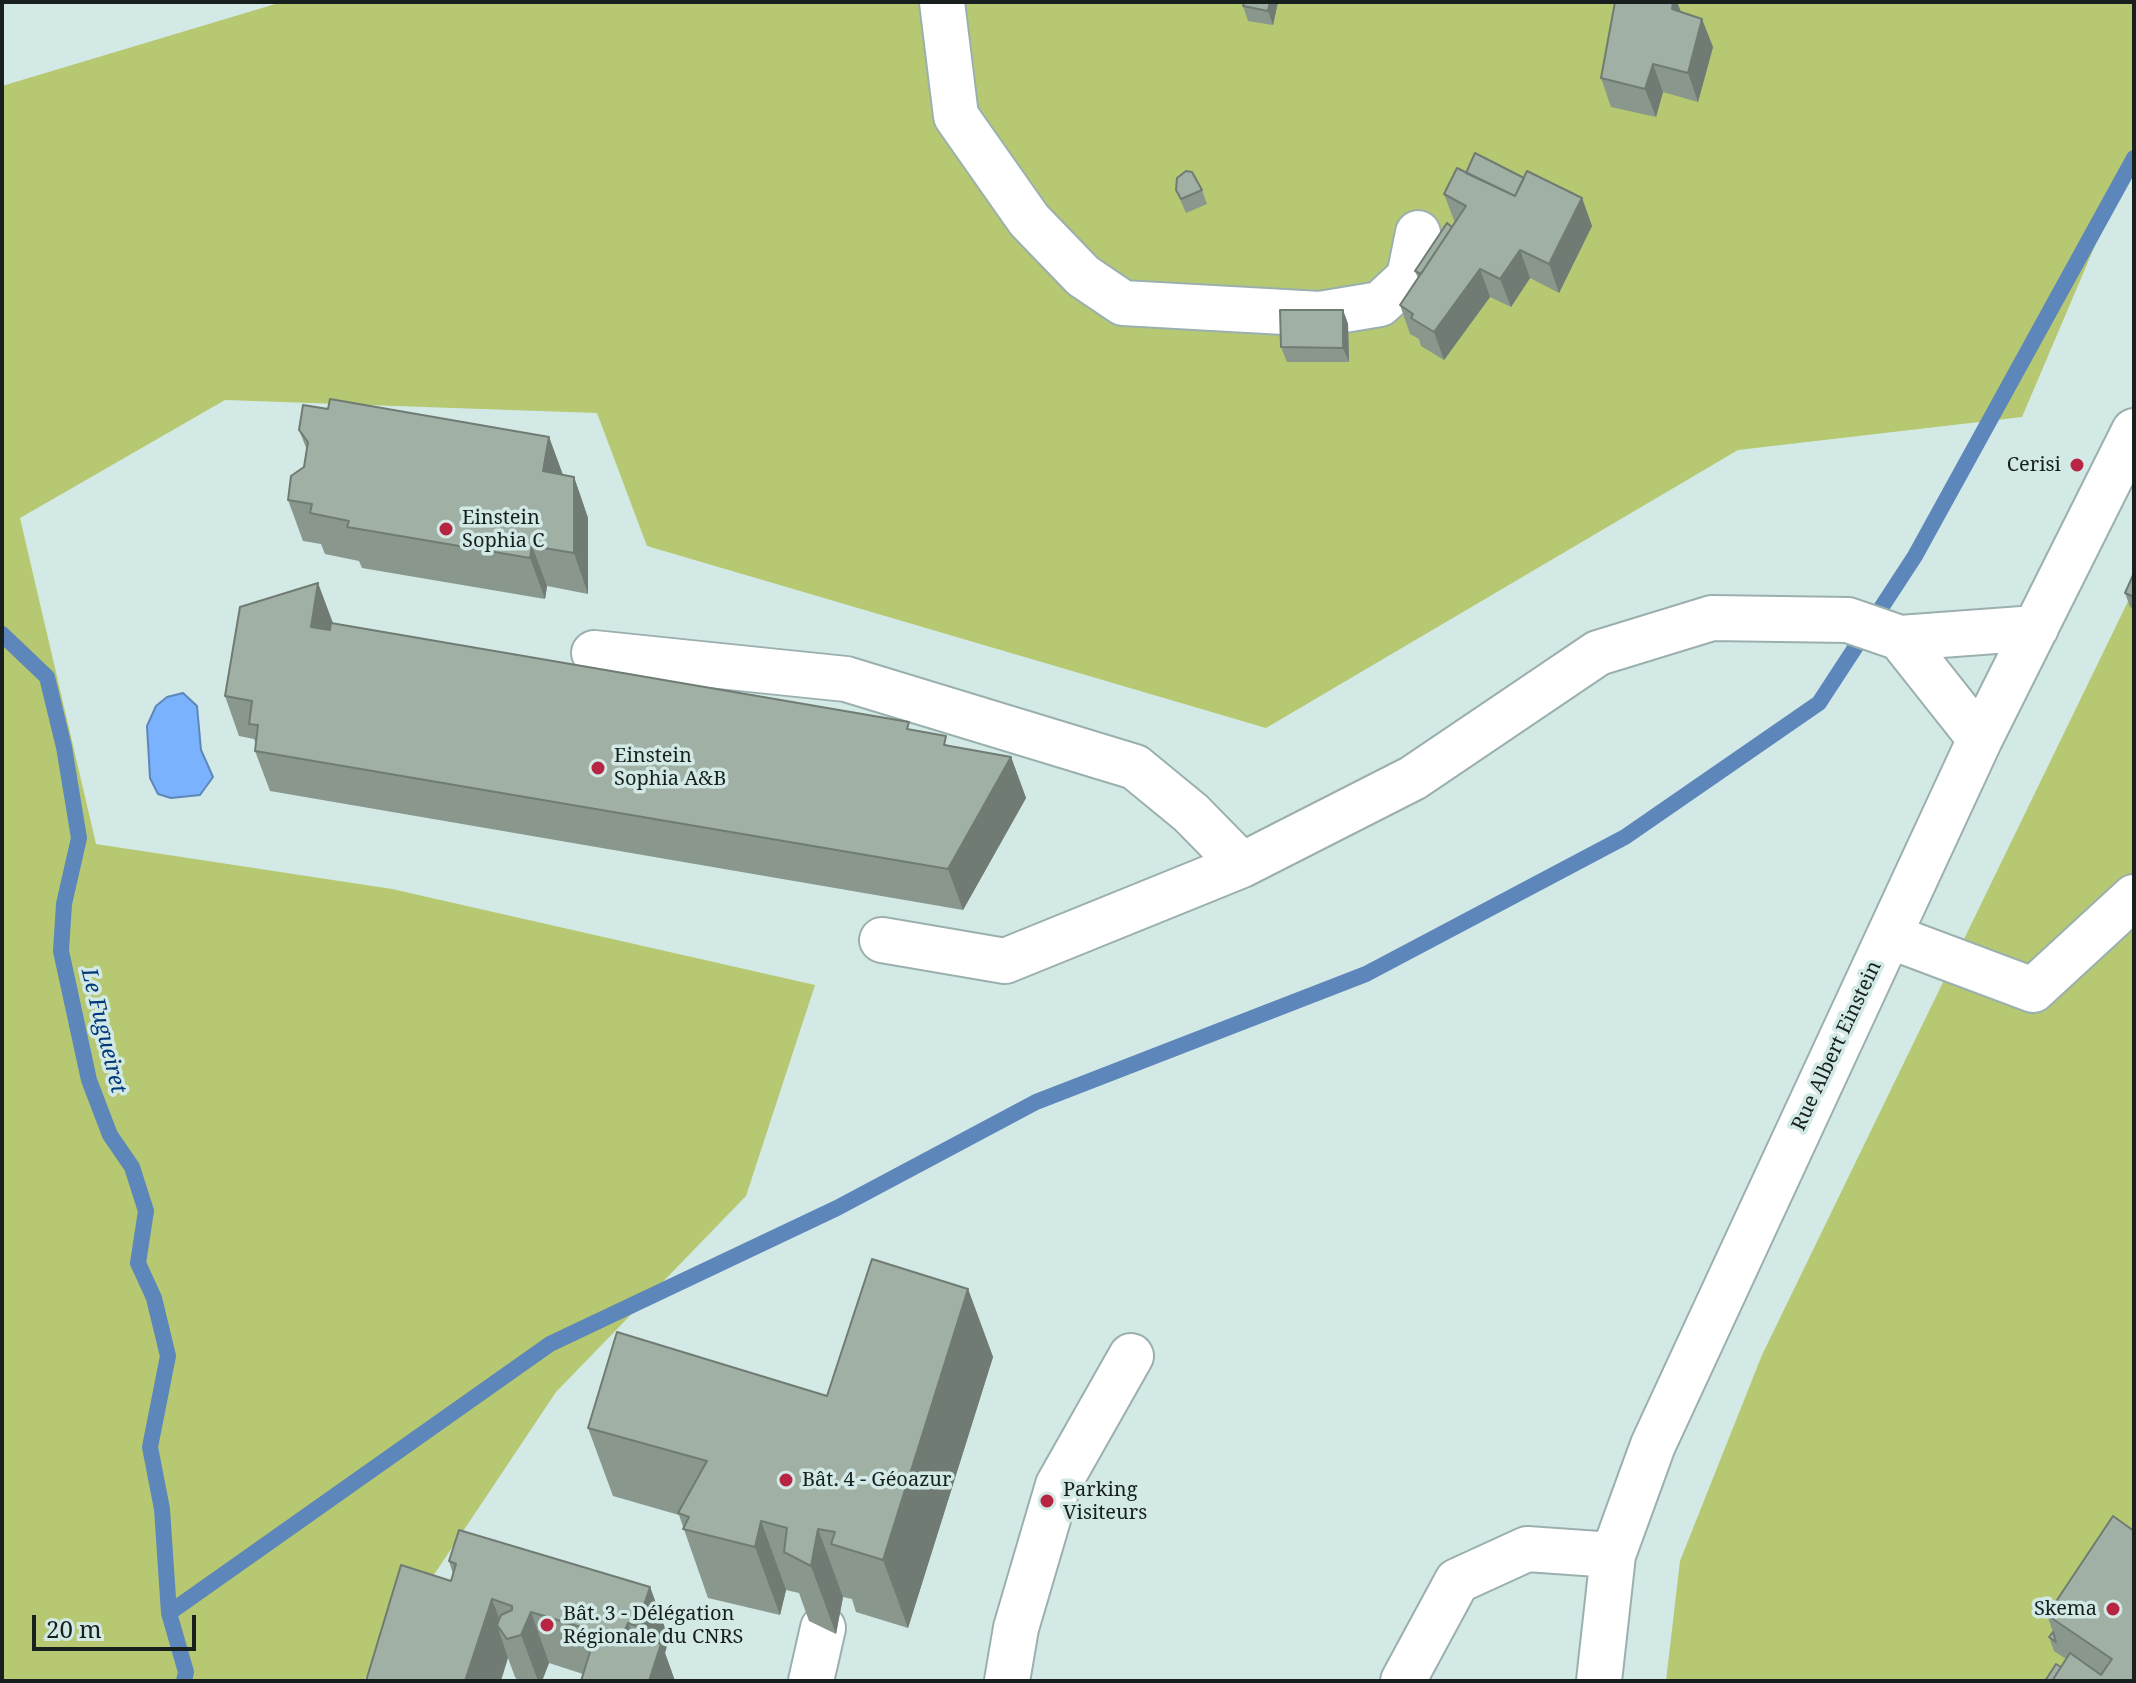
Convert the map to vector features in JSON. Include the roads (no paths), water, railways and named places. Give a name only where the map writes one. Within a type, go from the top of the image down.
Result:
[{"type":"street","points":[[942,2],[956,116],[1029,220],[1083,276],[1123,303],[1320,314],[1380,304],[1409,277],[1418,233]]},
{"type":"street","name":"Rue Albert Einstein","points":[[1599,1681],[1613,1555],[1653,1445],[1980,739],[2134,431]]},
{"type":"street","points":[[882,940],[1005,961],[1242,865],[1413,778],[1598,653],[1712,618],[1848,620],[1900,638],[2036,628]]},
{"type":"street","points":[[1900,638],[1980,739]]},
{"type":"street","points":[[594,653],[846,679],[1135,767],[1191,813],[1242,865]]},
{"type":"street","points":[[1889,936],[2033,990],[2134,897]]},
{"type":"street","points":[[1007,1681],[1016,1628],[1058,1485],[1131,1356]]},
{"type":"street","points":[[1403,1681],[1457,1581],[1527,1549],[1613,1555]]},
{"type":"street","points":[[811,1681],[823,1628]]},
{"type":"water","points":[[183,693],[197,706],[201,750],[213,777],[200,795],[171,798],[158,794],[150,778],[147,726],[156,706],[167,697]]},
{"type":"waterway","points":[[169,1613],[550,1344],[837,1208],[1036,1102],[1366,974],[1625,837],[1819,703],[1915,556],[2134,158]]},
{"type":"waterway","name":"Le Fugueiret","points":[[2,634],[47,677],[64,747],[79,838],[64,904],[61,951],[89,1080],[110,1135],[132,1167],[146,1211],[138,1263],[154,1298],[168,1356],[150,1447],[162,1509],[169,1613],[186,1672],[184,1681]]},
{"type":"place","name":"Cerisi","points":[[2077,465]]},
{"type":"place","name":"Einstein Sophia C","points":[[446,529]]},
{"type":"place","name":"Einstein Sophia A&B","points":[[598,768]]},
{"type":"place","name":"Bât. 4 - Géoazur","points":[[786,1480]]},
{"type":"place","name":"Parking Visiteurs","points":[[1047,1501]]},
{"type":"place","name":"Skema","points":[[2113,1609]]},
{"type":"place","name":"Bât. 3 - Délégation Régionale du CNRS","points":[[547,1625]]}]
